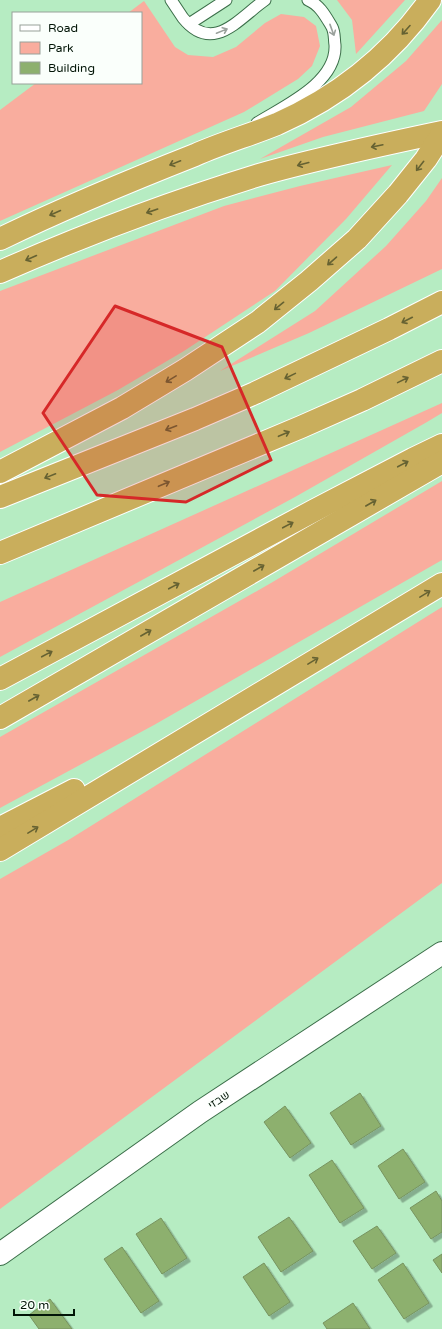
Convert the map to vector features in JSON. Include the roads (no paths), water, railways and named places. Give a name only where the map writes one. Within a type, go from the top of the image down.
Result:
[{"type":"highway","points":[[0,239],[95,195],[197,153],[277,124],[342,89],[376,62],[405,31],[430,0]]},
{"type":"highway","points":[[0,272],[113,225],[211,190],[260,175],[340,154],[442,133]]},
{"type":"highway","points":[[0,472],[122,408],[185,370],[258,322],[309,281],[357,239],[398,194],[426,159],[442,133]]},
{"type":"highway","points":[[0,497],[195,419],[389,330],[442,302]]},
{"type":"highway","points":[[0,553],[362,400],[442,361]]},
{"type":"highway","points":[[0,679],[322,507],[442,445]]},
{"type":"highway","points":[[0,718],[442,462]]},
{"type":"highway","points":[[0,565],[128,499]]},
{"type":"highway","points":[[0,850],[442,584]]},
{"type":"highway","points":[[0,828],[280,681]]},
{"type":"street","name":"שבזי","points":[[0,1254],[200,1112],[442,953]]},
{"type":"lane","points":[[171,0],[189,24],[196,30],[208,35],[223,32],[236,24],[265,0]]},
{"type":"lane","points":[[189,24],[226,0]]},
{"type":"lane","points":[[197,153],[256,123],[306,92],[328,72],[335,54],[334,32],[327,18],[315,3],[308,0]]}]
